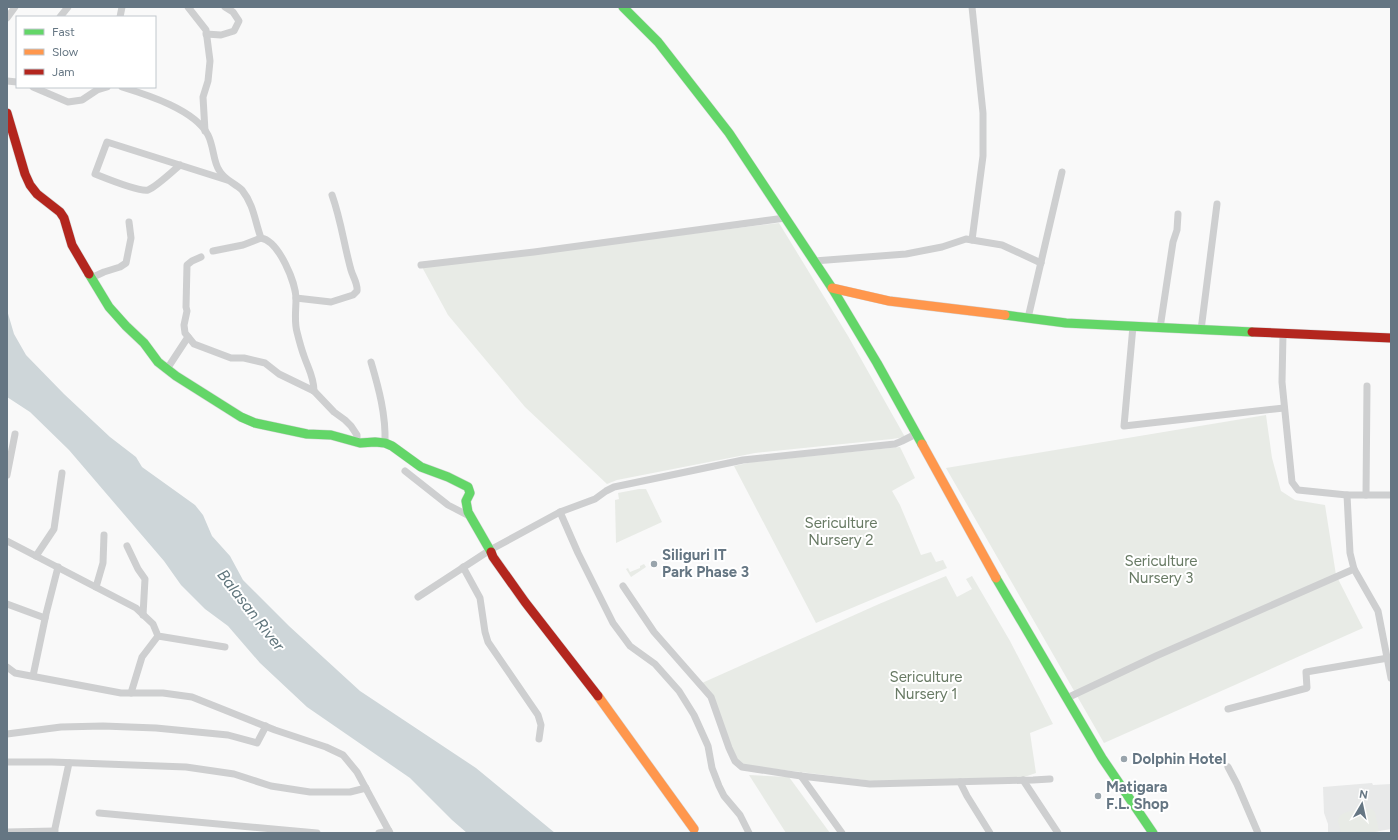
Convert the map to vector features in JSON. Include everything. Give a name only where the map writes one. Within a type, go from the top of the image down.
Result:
[{"type":"street","points":[[7,18],[15,7]]},
{"type":"street","points":[[61,16],[68,7]]},
{"type":"street","points":[[188,7],[206,30],[210,61],[208,80],[203,96],[205,131]]},
{"type":"street","points":[[206,34],[221,35],[234,31],[239,21],[233,12],[225,7]]},
{"type":"street","points":[[623,7],[658,42],[729,133],[832,288],[877,363],[983,555],[1102,758],[1151,833]]},
{"type":"street","points":[[972,7],[983,113],[983,156],[972,240]]},
{"type":"street","points":[[35,88],[68,102],[82,100],[102,88]]},
{"type":"street","points":[[125,88],[157,99],[193,118],[205,131],[212,144],[218,170],[229,181],[241,189],[245,195],[255,214],[261,238]]},
{"type":"street","points":[[7,113],[27,179],[37,194],[56,208],[62,215],[69,240],[102,297],[112,311],[144,343],[155,360],[241,417],[255,424],[307,434],[331,435],[358,442],[385,443],[392,446],[421,467],[448,477],[468,487],[470,493],[466,501],[466,507],[493,557],[525,602],[604,703],[694,829]]},
{"type":"street","points":[[180,165],[152,188],[146,190],[118,183],[95,174],[107,142],[180,165],[229,181]]},
{"type":"street","points":[[1028,318],[1062,172]]},
{"type":"street","points":[[296,298],[331,302],[353,295],[357,291],[357,285],[351,269],[340,217],[332,195]]},
{"type":"street","points":[[1201,330],[1217,204]]},
{"type":"street","points":[[1160,328],[1173,242],[1177,230],[1178,214]]},
{"type":"street","points":[[420,265],[534,252],[785,218]]},
{"type":"street","points":[[91,278],[120,267],[126,263],[131,238],[129,222]]},
{"type":"street","points":[[213,251],[243,245],[261,238],[272,244],[291,277],[296,298],[294,316],[297,332],[303,355],[312,375],[314,391]]},
{"type":"street","points":[[814,261],[906,254],[942,247],[966,239],[1002,245],[1041,263]]},
{"type":"street","points":[[201,257],[187,265],[187,311],[184,325],[185,333],[188,337],[194,344],[200,347],[216,351],[231,358],[244,358],[265,363],[279,374],[314,391],[328,407],[345,420],[354,430],[357,435],[358,442]]},
{"type":"street","points":[[832,288],[889,301],[1066,323],[1391,338]]},
{"type":"street","points":[[1133,326],[1124,426],[1284,408]]},
{"type":"street","points":[[1283,334],[1282,382],[1292,482],[1298,490],[1347,495],[1391,495]]},
{"type":"street","points":[[167,369],[188,337]]},
{"type":"street","points":[[371,362],[380,392],[385,427],[385,443]]},
{"type":"street","points":[[1366,495],[1367,386]]},
{"type":"street","points":[[7,475],[15,434]]},
{"type":"street","points":[[418,597],[490,550],[560,512],[595,499],[610,489],[743,460],[894,444],[916,434]]},
{"type":"street","points":[[405,471],[448,505],[471,517]]},
{"type":"street","points":[[36,556],[54,529],[62,474]]},
{"type":"street","points":[[1347,495],[1350,553],[1354,569],[1378,611],[1390,673]]},
{"type":"street","points":[[560,512],[578,553],[613,623],[630,646],[654,664],[679,692],[694,715],[708,746],[712,768],[719,786],[724,796],[740,815],[749,833]]},
{"type":"street","points":[[96,587],[103,563],[104,536]]},
{"type":"street","points":[[7,541],[136,608],[153,624],[158,636]]},
{"type":"street","points":[[127,546],[138,569],[145,579],[143,615]]},
{"type":"street","points":[[33,676],[45,618],[58,567]]},
{"type":"street","points":[[464,567],[480,598],[488,642],[540,720],[541,725],[539,739]]},
{"type":"street","points":[[1067,698],[1156,656],[1354,569]]},
{"type":"street","points":[[623,586],[654,632],[711,697],[729,748],[737,764],[745,768],[870,784],[1050,779]]},
{"type":"street","points":[[7,604],[45,618]]},
{"type":"street","points":[[158,636],[226,647]]},
{"type":"street","points":[[131,693],[142,657],[158,636]]},
{"type":"street","points":[[1228,709],[1307,688],[1306,672],[1388,658]]},
{"type":"street","points":[[7,667],[15,673],[121,693],[163,693],[192,697],[266,726],[326,747],[342,755],[357,772],[389,832],[379,833]]},
{"type":"street","points":[[7,734],[54,728],[103,726],[156,728],[228,735],[257,743],[266,726]]},
{"type":"street","points":[[7,762],[186,767],[234,774],[271,786],[310,792],[350,792],[366,788]]},
{"type":"street","points":[[7,832],[54,832],[69,763]]},
{"type":"street","points":[[1228,767],[1258,833]]},
{"type":"street","points":[[801,776],[842,833]]},
{"type":"street","points":[[1023,780],[1058,833]]},
{"type":"street","points":[[960,782],[966,796],[990,833]]},
{"type":"street","points":[[99,813],[318,833]]},
{"type":"shaded area","points":[[1372,783],[1373,785],[1391,784],[1391,829],[1368,833],[1328,833],[1328,824],[1324,813],[1323,787]]},
{"type":"green space","points":[[779,223],[848,336],[905,437],[755,453],[617,480],[607,484],[525,407],[448,315],[422,267]]},
{"type":"green space","name":"Sericulture Nursery 3","points":[[1266,415],[1272,458],[1281,491],[1295,500],[1325,505],[1336,575],[1363,628],[1104,743],[946,468]]},
{"type":"green space","name":"Sericulture Nursery 2","points":[[900,447],[915,478],[892,491],[900,505],[921,555],[931,552],[936,562],[943,560],[947,568],[816,623],[734,466],[752,462]]},
{"type":"green space","points":[[646,489],[662,522],[616,543],[615,500],[619,499],[618,493]]},
{"type":"green space","points":[[644,564],[646,567],[631,577],[626,569],[628,568],[630,572],[640,568],[640,566]]},
{"type":"green space","name":"Sericulture Nursery 1","points":[[946,576],[957,597],[972,589],[966,579],[972,576],[1010,641],[1053,724],[1030,733],[1036,773],[1024,777],[873,781],[743,765],[738,761],[702,683],[879,604]]},
{"type":"green space","points":[[749,775],[789,777],[830,833],[786,833]]},
{"type":"green space","points":[[1372,809],[1375,812],[1379,831],[1368,833],[1341,833],[1338,821],[1342,814],[1352,811]]},
{"type":"water","name":"Balasan River","points":[[7,310],[14,334],[26,355],[64,394],[110,437],[136,457],[142,467],[195,505],[203,515],[212,536],[230,556],[243,580],[289,626],[360,691],[476,768],[555,833],[467,833],[410,778],[307,707],[260,663],[228,626],[205,609],[181,585],[164,561],[69,450],[30,412],[7,397]]},
{"type":"traffic: fast","points":[[623,7],[658,42],[729,133],[832,288],[877,363],[922,444]]},
{"type":"traffic: fast","points":[[89,274],[109,307],[144,343],[158,362],[176,376],[241,417],[255,423],[307,434],[331,435],[360,443],[385,443],[392,446],[421,467],[448,477],[468,487],[470,493],[466,501],[468,512],[491,552]]},
{"type":"traffic: fast","points":[[1005,315],[1066,323],[1252,332]]},
{"type":"traffic: fast","points":[[996,578],[1102,758],[1153,833]]},
{"type":"traffic: slow","points":[[832,288],[889,301],[1005,315]]},
{"type":"traffic: slow","points":[[922,444],[996,578]]},
{"type":"traffic: slow","points":[[598,696],[694,829]]},
{"type":"traffic: jam","points":[[7,113],[25,174],[30,185],[37,194],[60,212],[64,218],[72,245],[89,274]]},
{"type":"traffic: jam","points":[[1252,332],[1391,338]]},
{"type":"traffic: jam","points":[[491,552],[525,602],[598,696]]},
{"type":"place","name":"Siliguri IT Park Phase 3","points":[[654,564]]},
{"type":"place","name":"Dolphin Hotel","points":[[1124,759]]},
{"type":"place","name":"Matigara F.L. Shop","points":[[1098,796]]}]
